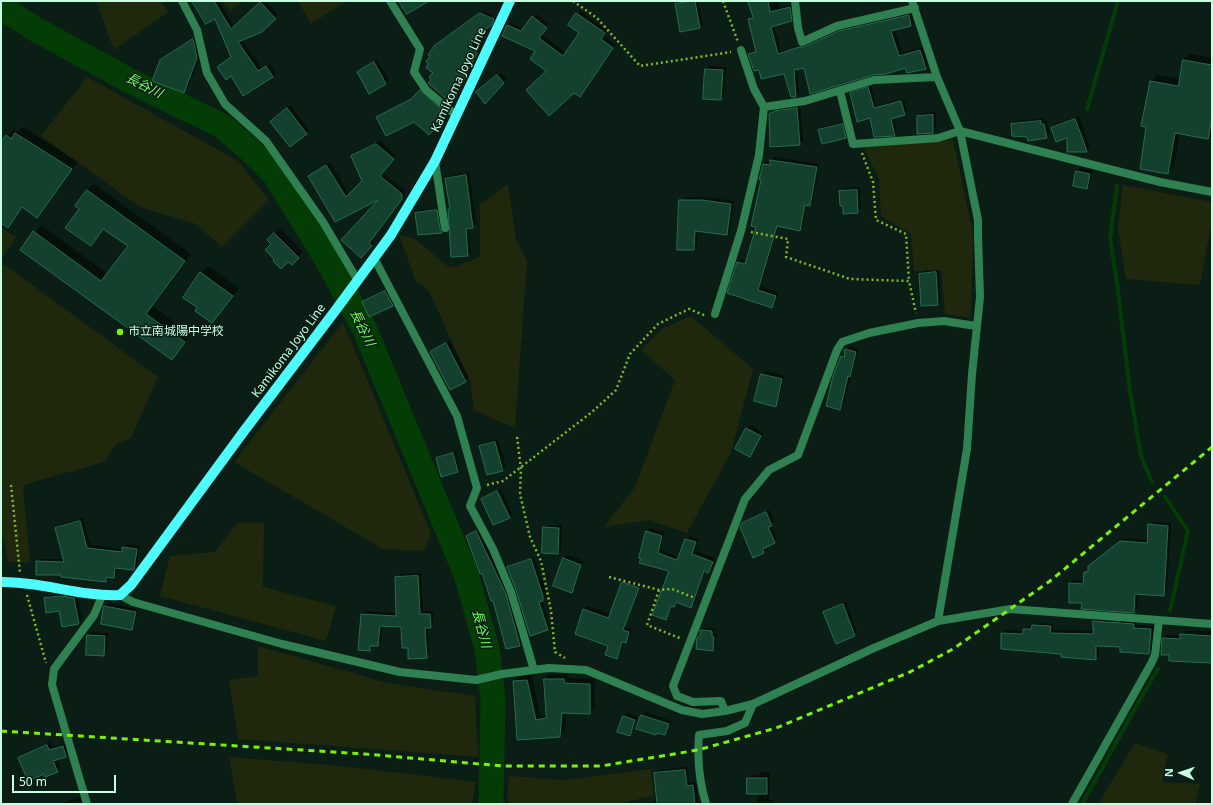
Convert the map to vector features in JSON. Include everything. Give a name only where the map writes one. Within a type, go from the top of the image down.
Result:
[{"type":"main road","name":"Kamikoma Joyo Line","points":[[120,595],[131,585],[391,235],[435,161],[510,1]]},
{"type":"main road","points":[[2,580],[60,588],[102,596],[120,595]]},
{"type":"street","points":[[182,1],[197,30],[207,73],[225,104],[266,141],[323,222],[355,285]]},
{"type":"street","points":[[390,1],[420,49],[414,72],[426,90],[457,116]]},
{"type":"street","points":[[795,1],[798,28],[802,42],[837,26],[914,5],[937,77],[960,131],[978,220],[980,296],[976,326],[967,449],[938,621]]},
{"type":"street","points":[[711,315],[741,231],[759,155],[764,107],[754,89],[741,50]]},
{"type":"street","points":[[764,107],[805,101],[874,80],[937,77]]},
{"type":"street","points":[[840,91],[853,144],[938,138],[960,131],[1160,182],[1212,192]]},
{"type":"street","points":[[435,161],[445,228]]},
{"type":"street","points":[[374,258],[457,416],[477,488],[470,506],[493,549],[511,592],[534,670]]},
{"type":"street","points":[[725,711],[721,701],[693,702],[677,696],[673,686],[745,499],[769,470],[798,455],[837,350],[842,342],[869,333],[918,323],[944,321],[976,326]]},
{"type":"street","points":[[120,595],[133,602],[282,644],[393,670],[476,680],[502,674],[549,668],[586,670],[682,710],[702,714],[725,711],[753,704],[874,648],[938,621],[1010,609],[1212,624]]},
{"type":"street","points":[[87,804],[52,685],[54,669],[94,615],[102,596]]},
{"type":"street","points":[[1072,804],[1152,662],[1155,655],[1159,620]]},
{"type":"street","points":[[706,804],[701,787],[698,766],[699,735],[727,731],[745,723],[753,704]]},
{"type":"path","points":[[574,1],[597,18],[640,66],[741,50],[723,1]]},
{"type":"path","points":[[858,143],[873,182],[876,220],[906,234],[909,281],[918,323]]},
{"type":"path","points":[[741,231],[788,239],[786,257],[850,278],[909,281]]},
{"type":"path","points":[[477,488],[504,481],[592,412],[616,390],[630,354],[658,324],[689,309],[711,315]]},
{"type":"path","points":[[517,437],[521,468],[520,494],[530,537],[541,562],[550,611],[555,652],[567,659]]},
{"type":"path","points":[[11,485],[20,572],[52,685]]},
{"type":"path","points":[[609,577],[659,590],[672,589],[705,602]]},
{"type":"path","points":[[659,590],[647,625],[690,642]]},
{"type":"green space","points":[[96,1],[161,1],[168,12],[114,50]]},
{"type":"green space","points":[[220,1],[243,1],[231,11]]},
{"type":"green space","points":[[298,1],[347,1],[311,24]]},
{"type":"green space","points":[[87,77],[238,161],[269,200],[222,247],[196,224],[140,207],[41,136]]},
{"type":"green space","points":[[953,139],[973,234],[971,318],[945,314],[941,270],[914,271],[911,234],[881,216],[879,180],[864,147]]},
{"type":"green space","points":[[508,184],[516,239],[527,261],[515,428],[474,410],[470,382],[429,291],[416,282],[399,235],[415,239],[450,268],[480,257],[480,204]]},
{"type":"green space","points":[[1123,185],[1212,202],[1212,221],[1200,285],[1126,279],[1118,228]]},
{"type":"green space","points":[[1,227],[16,237],[1,260]]},
{"type":"green space","points":[[1,262],[158,377],[131,438],[117,443],[104,462],[23,485],[30,562],[9,562],[1,532]]},
{"type":"green space","points":[[691,316],[753,369],[731,452],[687,533],[649,520],[604,527],[635,487],[675,380],[641,350],[662,329]]},
{"type":"green space","points":[[343,322],[431,533],[424,551],[383,549],[234,462]]},
{"type":"green space","points":[[237,523],[264,523],[263,587],[336,606],[326,641],[160,596],[170,556],[215,552]]},
{"type":"green space","points":[[258,646],[387,683],[475,696],[478,757],[238,739],[229,680],[258,676]]},
{"type":"green space","points":[[1135,743],[1168,754],[1162,782],[1200,784],[1195,804],[1098,804]]},
{"type":"green space","points":[[229,757],[341,766],[476,782],[472,804],[237,804]]},
{"type":"green space","points":[[651,769],[654,796],[629,801],[627,804],[510,804],[507,799],[509,776],[565,780]]},
{"type":"building","points":[[192,1],[214,1],[231,29],[260,2],[276,19],[262,32],[238,42],[258,71],[266,66],[273,77],[243,96],[231,76],[226,80],[217,67],[231,57],[215,19],[206,24]]},
{"type":"building","points":[[399,1],[429,1],[407,14]]},
{"type":"building","points":[[695,1],[700,28],[680,32],[675,4]]},
{"type":"building","points":[[748,1],[768,1],[770,12],[790,7],[792,21],[771,27],[778,54],[799,47],[804,47],[839,31],[909,15],[911,26],[891,31],[899,56],[920,50],[926,69],[907,73],[905,68],[886,74],[873,75],[810,94],[804,68],[794,70],[796,97],[791,97],[784,74],[761,79],[759,70],[754,71],[748,54],[756,52],[748,19],[753,18]]},
{"type":"building","points":[[480,13],[494,19],[492,25],[469,40],[477,53],[452,104],[428,83],[431,80],[429,77],[433,73],[426,68],[428,64],[426,62],[430,56],[428,55],[434,46]]},
{"type":"building","points":[[576,13],[605,33],[601,39],[613,48],[580,97],[574,93],[549,116],[526,90],[546,71],[530,59],[535,51],[502,36],[507,25],[521,31],[532,16],[547,28],[539,38],[563,56],[579,33],[568,25]]},
{"type":"building","points":[[193,39],[197,58],[184,93],[152,81],[160,60]]},
{"type":"building","points":[[1183,60],[1212,65],[1212,118],[1208,139],[1175,133],[1168,174],[1140,169],[1146,127],[1141,126],[1150,81],[1178,86]]},
{"type":"building","points":[[374,62],[386,84],[369,94],[357,72]]},
{"type":"building","points":[[705,69],[723,70],[721,100],[703,99]]},
{"type":"building","points":[[497,75],[504,83],[485,104],[476,92]]},
{"type":"building","points":[[868,87],[874,108],[901,101],[905,115],[891,119],[895,136],[874,137],[870,118],[857,122],[850,93]]},
{"type":"building","points":[[420,90],[447,114],[445,118],[429,135],[414,122],[386,136],[376,117],[411,99]]},
{"type":"building","points":[[287,108],[307,134],[290,147],[270,122]]},
{"type":"building","points":[[797,108],[800,145],[770,147],[769,114],[775,111]]},
{"type":"building","points":[[933,115],[933,133],[917,134],[917,116]]},
{"type":"building","points":[[1075,119],[1087,152],[1067,152],[1067,138],[1056,142],[1051,128]]},
{"type":"building","points":[[1041,121],[1041,124],[1044,124],[1047,138],[1028,141],[1027,137],[1012,136],[1011,124]]},
{"type":"building","points":[[843,124],[846,138],[822,144],[818,130]]},
{"type":"building","points":[[15,133],[72,169],[37,218],[22,207],[8,228],[1,223],[1,142],[6,135],[11,139]]},
{"type":"building","points":[[376,144],[394,159],[380,176],[402,194],[402,199],[369,243],[372,246],[361,258],[341,240],[378,200],[335,222],[308,176],[326,165],[346,197],[362,181],[351,156]]},
{"type":"building","points":[[770,160],[817,167],[810,206],[805,205],[800,231],[777,226],[758,290],[776,296],[772,308],[727,293],[737,262],[745,264],[756,227],[751,226],[761,180],[759,180],[763,164],[770,165]]},
{"type":"building","points":[[1076,171],[1090,174],[1087,189],[1073,186]]},
{"type":"building","points":[[466,175],[473,228],[466,229],[468,256],[451,257],[448,209],[450,209],[445,179]]},
{"type":"building","points":[[87,190],[185,261],[146,314],[185,342],[172,360],[20,250],[33,231],[101,281],[128,246],[103,229],[91,246],[65,228],[79,209],[75,206]]},
{"type":"building","points":[[857,190],[858,213],[843,214],[843,206],[840,206],[839,191]]},
{"type":"building","points":[[679,200],[702,200],[731,204],[727,235],[695,231],[694,250],[677,250]]},
{"type":"building","points":[[437,210],[442,233],[418,235],[415,213]]},
{"type":"building","points":[[274,233],[299,258],[292,265],[288,262],[281,269],[265,250],[271,244],[267,240]]},
{"type":"building","points":[[200,272],[233,296],[212,323],[195,311],[197,307],[183,298]]},
{"type":"building","points":[[936,272],[938,305],[921,306],[919,274]]},
{"type":"building","points":[[385,291],[393,306],[369,317],[362,302]]},
{"type":"building","points":[[446,343],[466,382],[450,390],[430,352]]},
{"type":"building","points":[[845,349],[856,352],[850,377],[848,376],[840,410],[826,406],[833,376],[841,356],[844,357]]},
{"type":"building","points":[[761,374],[782,379],[776,407],[754,401]]},
{"type":"building","points":[[746,428],[761,436],[750,457],[735,449]]},
{"type":"building","points":[[495,442],[503,471],[487,475],[479,446]]},
{"type":"building","points":[[453,453],[458,472],[441,477],[436,458]]},
{"type":"building","points":[[497,491],[510,518],[493,525],[481,499]]},
{"type":"building","points":[[766,512],[772,526],[768,527],[775,543],[763,549],[764,553],[753,558],[740,527],[742,523]]},
{"type":"building","points":[[80,521],[87,548],[122,552],[122,547],[137,549],[134,570],[115,568],[114,578],[106,577],[106,582],[61,577],[61,575],[36,575],[36,561],[64,562],[55,528]]},
{"type":"building","points":[[1148,524],[1168,526],[1164,596],[1135,594],[1134,613],[1081,609],[1082,603],[1069,603],[1069,583],[1083,584],[1084,572],[1088,572],[1088,566],[1120,541],[1147,543]]},
{"type":"building","points":[[543,527],[559,528],[558,554],[542,553]]},
{"type":"building","points":[[476,531],[506,594],[520,646],[506,649],[493,601],[491,601],[482,573],[480,574],[466,536]]},
{"type":"building","points":[[646,531],[662,536],[658,553],[677,560],[685,539],[696,542],[692,554],[713,562],[708,573],[704,571],[691,608],[676,602],[674,607],[671,606],[666,620],[652,615],[669,571],[639,563]]},
{"type":"building","points":[[563,558],[581,565],[572,593],[553,586]]},
{"type":"building","points":[[531,559],[543,596],[543,601],[539,602],[548,630],[530,636],[516,590],[507,567]]},
{"type":"building","points":[[418,576],[420,614],[430,614],[431,628],[425,628],[427,658],[408,659],[408,648],[402,648],[401,627],[380,626],[378,646],[370,646],[370,651],[358,650],[361,614],[396,616],[395,577]]},
{"type":"building","points":[[622,582],[639,588],[623,630],[629,632],[626,643],[622,642],[617,659],[605,655],[608,646],[575,634],[583,609],[608,618]]},
{"type":"building","points":[[62,596],[74,598],[79,624],[62,627],[59,611],[46,613],[44,598]]},
{"type":"building","points":[[843,604],[855,636],[836,644],[823,612]]},
{"type":"building","points":[[104,606],[136,612],[132,630],[101,624]]},
{"type":"building","points":[[1093,621],[1134,624],[1133,628],[1151,629],[1149,654],[1120,652],[1120,647],[1096,646],[1096,660],[1061,657],[1061,654],[1001,649],[1001,633],[1023,634],[1023,629],[1031,629],[1032,625],[1051,626],[1050,633],[1093,634]]},
{"type":"building","points":[[700,630],[712,631],[712,637],[714,637],[713,651],[696,649],[697,638],[700,635]]},
{"type":"building","points":[[1180,634],[1212,636],[1212,663],[1169,661],[1169,655],[1161,655],[1162,638],[1180,639]]},
{"type":"building","points":[[87,635],[105,636],[104,656],[86,655]]},
{"type":"building","points":[[544,679],[564,679],[564,683],[590,684],[590,714],[562,713],[560,737],[517,740],[513,681],[527,680],[536,720],[546,718]]},
{"type":"building","points":[[641,715],[669,724],[665,735],[657,733],[656,735],[636,729]]},
{"type":"building","points":[[623,716],[635,720],[630,736],[617,732]]},
{"type":"building","points":[[47,745],[49,750],[63,746],[66,757],[53,761],[58,772],[45,777],[44,774],[28,781],[18,758]]},
{"type":"building","points":[[685,770],[687,786],[693,785],[695,804],[657,804],[654,773]]},
{"type":"building","points":[[747,778],[767,778],[767,794],[747,794]]},
{"type":"waterway","points":[[1087,109],[1118,1]]},
{"type":"waterway","name":"長谷川","points":[[1,7],[35,29],[132,82],[222,126],[249,149],[275,175],[326,258],[365,330],[467,577],[487,649],[493,699],[491,804]]},
{"type":"waterway","points":[[1117,186],[1110,238],[1130,391],[1141,456],[1152,482]]},
{"type":"waterway","points":[[1165,497],[1188,531],[1170,611]]},
{"type":"waterway","points":[[1082,804],[1138,702],[1158,669]]},
{"type":"railway","points":[[1,731],[365,754],[503,766],[601,766],[698,750],[776,728],[910,672],[953,649],[1050,581],[1212,447]]},
{"type":"place","name":"市立南城陽中学校","points":[[120,332]]}]
